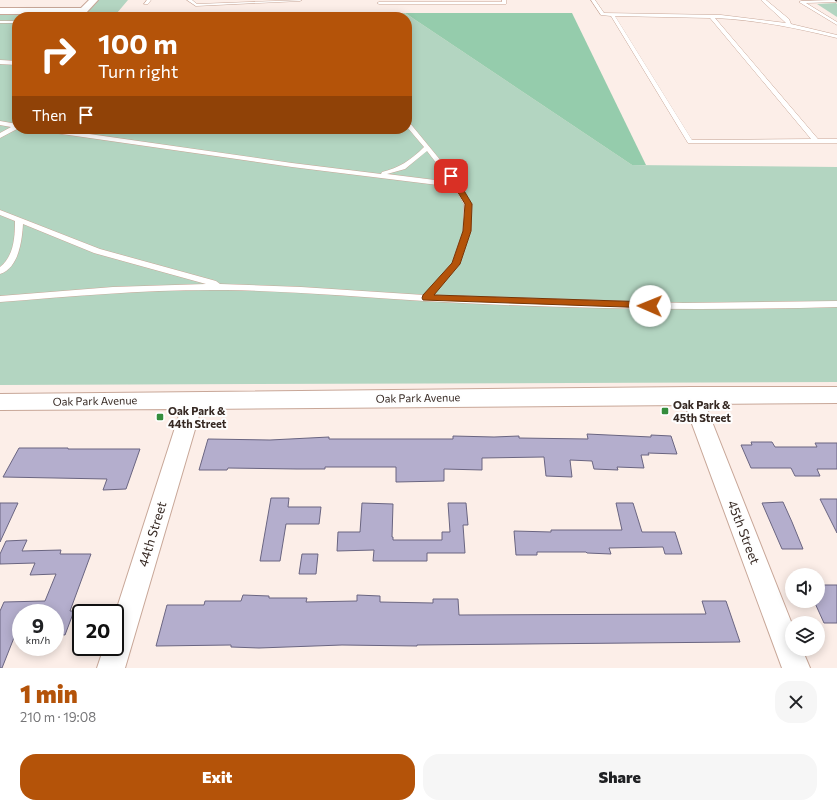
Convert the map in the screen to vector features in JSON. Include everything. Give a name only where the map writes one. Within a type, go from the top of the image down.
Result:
[{"type":"street","points":[[0,11],[83,11],[94,0]]},
{"type":"street","name":"Oak Park Avenue","points":[[0,402],[691,395],[837,395]]},
{"type":"street","name":"45th Street","points":[[691,395],[796,668]]},
{"type":"street","name":"44th Street","points":[[111,668],[194,400]]},
{"type":"lane","points":[[189,0],[196,5],[300,0]]},
{"type":"lane","points":[[379,3],[504,3],[504,0]]},
{"type":"lane","points":[[593,0],[603,14],[712,17],[789,24],[837,36]]},
{"type":"lane","points":[[763,0],[787,20],[789,24]]},
{"type":"lane","points":[[837,1],[801,2],[837,24]]},
{"type":"lane","points":[[612,14],[690,142],[837,141]]},
{"type":"lane","points":[[712,17],[816,142]]},
{"type":"lane","points":[[0,22],[12,22]]},
{"type":"lane","points":[[0,62],[12,63]]},
{"type":"lane","points":[[0,123],[12,125]]},
{"type":"lane","points":[[0,136],[12,129]]},
{"type":"lane","points":[[412,129],[458,185],[468,204],[467,231],[456,264],[426,298]]},
{"type":"lane","points":[[76,134],[292,165],[458,185]]},
{"type":"lane","points":[[372,175],[393,172],[411,164],[428,147]]},
{"type":"lane","points":[[0,212],[97,251],[227,287]]},
{"type":"lane","points":[[0,271],[4,268],[15,252],[19,235],[19,220]]},
{"type":"lane","points":[[0,299],[129,290],[227,287],[426,298],[620,305],[772,306],[837,304]]},
{"type":"green space","points":[[98,0],[128,0],[118,12],[86,12]]},
{"type":"green space","points":[[836,3],[837,17],[817,4]]},
{"type":"green space","points":[[412,13],[572,13],[646,165],[632,165],[412,18]]},
{"type":"green space","points":[[0,14],[12,14],[12,134],[412,134],[412,18],[632,165],[837,167],[837,382],[0,385]]},
{"type":"building","points":[[587,434],[651,437],[651,435],[671,436],[677,454],[648,453],[649,455],[641,455],[644,468],[617,467],[618,470],[594,469],[592,461],[570,460],[572,477],[546,476],[544,457],[482,458],[482,470],[444,469],[444,481],[396,482],[396,467],[325,467],[325,469],[228,468],[227,470],[199,470],[208,439],[270,440],[329,437],[329,439],[453,439],[453,436],[519,436],[519,438],[588,439]]},
{"type":"building","points":[[751,442],[772,442],[775,447],[817,447],[815,443],[837,443],[837,469],[817,469],[820,476],[795,476],[791,468],[751,468],[741,445],[752,445]]},
{"type":"building","points":[[19,448],[140,449],[126,489],[103,490],[107,479],[3,477]]},
{"type":"building","points":[[271,498],[289,498],[288,507],[321,507],[319,524],[286,524],[280,561],[260,561]]},
{"type":"building","points":[[820,499],[837,499],[837,533]]},
{"type":"building","points":[[783,502],[803,549],[782,549],[762,503]]},
{"type":"building","points":[[0,503],[18,503],[0,542]]},
{"type":"building","points":[[362,503],[393,504],[393,540],[442,540],[442,532],[450,532],[448,503],[466,503],[468,525],[463,525],[465,553],[427,553],[427,561],[373,561],[374,550],[337,551],[338,532],[360,532]]},
{"type":"building","points":[[616,503],[633,503],[642,532],[675,532],[682,554],[665,554],[663,547],[609,548],[611,554],[586,552],[537,552],[537,555],[516,555],[514,531],[551,532],[551,530],[622,530]]},
{"type":"building","points":[[27,540],[22,551],[61,550],[60,554],[91,554],[72,604],[70,611],[72,611],[72,616],[65,635],[64,604],[12,604],[12,643],[2,668],[0,668],[0,611],[4,602],[45,601],[56,574],[30,575],[35,563],[0,564],[0,554],[6,541]]},
{"type":"building","points":[[302,554],[318,554],[316,574],[299,574]]},
{"type":"building","points":[[825,585],[837,585],[837,623],[825,623],[825,616],[821,616],[817,608],[825,608]]},
{"type":"building","points":[[243,595],[269,596],[269,598],[307,598],[306,602],[357,601],[357,595],[380,596],[380,602],[433,603],[433,599],[458,599],[459,615],[706,614],[702,601],[726,601],[740,642],[417,646],[342,645],[259,648],[231,647],[231,645],[156,646],[167,605],[204,605],[205,601],[241,601]]},
{"type":"place","name":"Oak Park & 45th Street","points":[[665,411]]},
{"type":"place","name":"Oak Park & 44th Street","points":[[160,417]]},
{"type":"route","points":[[451,176],[458,185],[468,204],[467,231],[456,264],[426,298],[650,306]]}]
